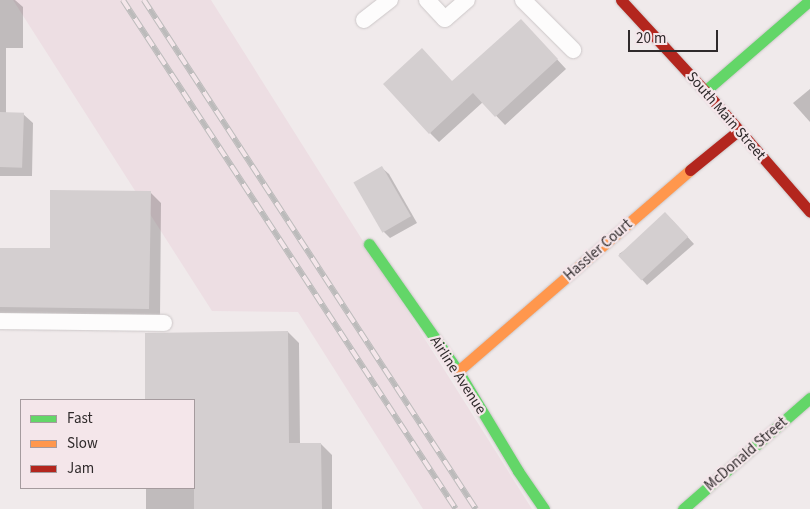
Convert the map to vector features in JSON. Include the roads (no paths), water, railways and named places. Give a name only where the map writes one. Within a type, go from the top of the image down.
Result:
[{"type":"street","name":"South Main Street","points":[[621,0],[705,91],[810,212]]},
{"type":"street","points":[[705,91],[810,0]]},
{"type":"street","name":"Hassler Court","points":[[458,371],[706,156],[739,130]]},
{"type":"street","name":"Airline Avenue","points":[[369,244],[458,371],[518,471],[544,509]]},
{"type":"street","name":"McDonald Street","points":[[683,509],[810,398]]},
{"type":"lane","points":[[364,20],[390,0]]},
{"type":"lane","points":[[427,0],[445,19],[467,0]]},
{"type":"lane","points":[[523,0],[573,50]]},
{"type":"lane","points":[[0,321],[164,324]]},
{"type":"railway","points":[[123,0],[456,509]]},
{"type":"railway","points":[[144,0],[476,509]]}]
